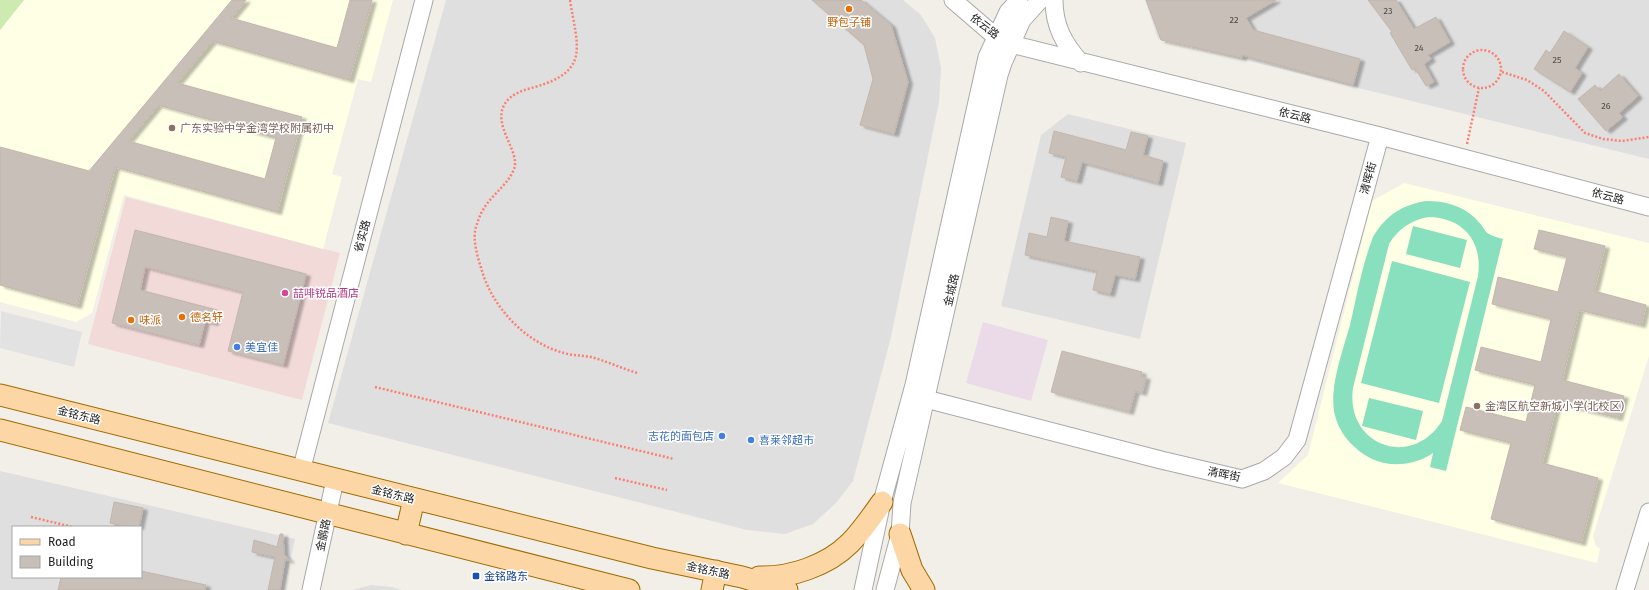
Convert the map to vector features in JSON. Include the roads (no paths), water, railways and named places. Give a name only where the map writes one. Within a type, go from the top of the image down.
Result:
[{"type":"main road","name":"金铭东路","points":[[0,395],[335,480],[652,558],[714,581],[742,576],[787,590]]},
{"type":"main road","points":[[0,430],[629,590]]},
{"type":"main road","points":[[255,494],[263,461]]},
{"type":"main road","points":[[406,534],[414,499]]},
{"type":"main road","points":[[742,576],[769,577],[788,575],[811,567],[832,557],[849,544],[882,502]]},
{"type":"main road","points":[[900,534],[912,570],[924,590]]},
{"type":"street","name":"省实路","points":[[301,471],[424,0]]},
{"type":"street","name":"依云路","points":[[952,0],[1004,40],[1081,63],[1380,136],[1649,206]]},
{"type":"street","name":"金城路","points":[[885,590],[900,534],[902,504],[999,75],[1008,12],[1019,0]]},
{"type":"street","name":"金城路","points":[[863,590],[882,502],[914,385],[987,57],[1040,0]]},
{"type":"street","points":[[1054,0],[1054,13],[1057,27],[1067,47],[1081,63]]},
{"type":"street","name":"清晖街","points":[[926,398],[1161,460],[1242,479],[1264,471],[1284,457],[1297,440],[1380,136]]},
{"type":"street","name":"金鹏路","points":[[311,590],[335,480]]},
{"type":"street","points":[[1624,590],[1649,512]]},
{"type":"place","name":"野包子铺","points":[[849,9]]},
{"type":"place","name":"广东实验中学金湾学校附属初中","points":[[172,128]]},
{"type":"place","name":"喆啡锐品酒店","points":[[285,293]]},
{"type":"place","name":"德名轩","points":[[182,317]]},
{"type":"place","name":"味派","points":[[131,320]]},
{"type":"place","name":"美宜佳","points":[[237,347]]},
{"type":"place","name":"金湾区航空新城小学(北校区)","points":[[1477,406]]},
{"type":"place","name":"志花的面包店","points":[[722,436]]},
{"type":"place","name":"喜莱邻超市","points":[[751,440]]},
{"type":"place","name":"金铭路东","points":[[476,576]]}]
